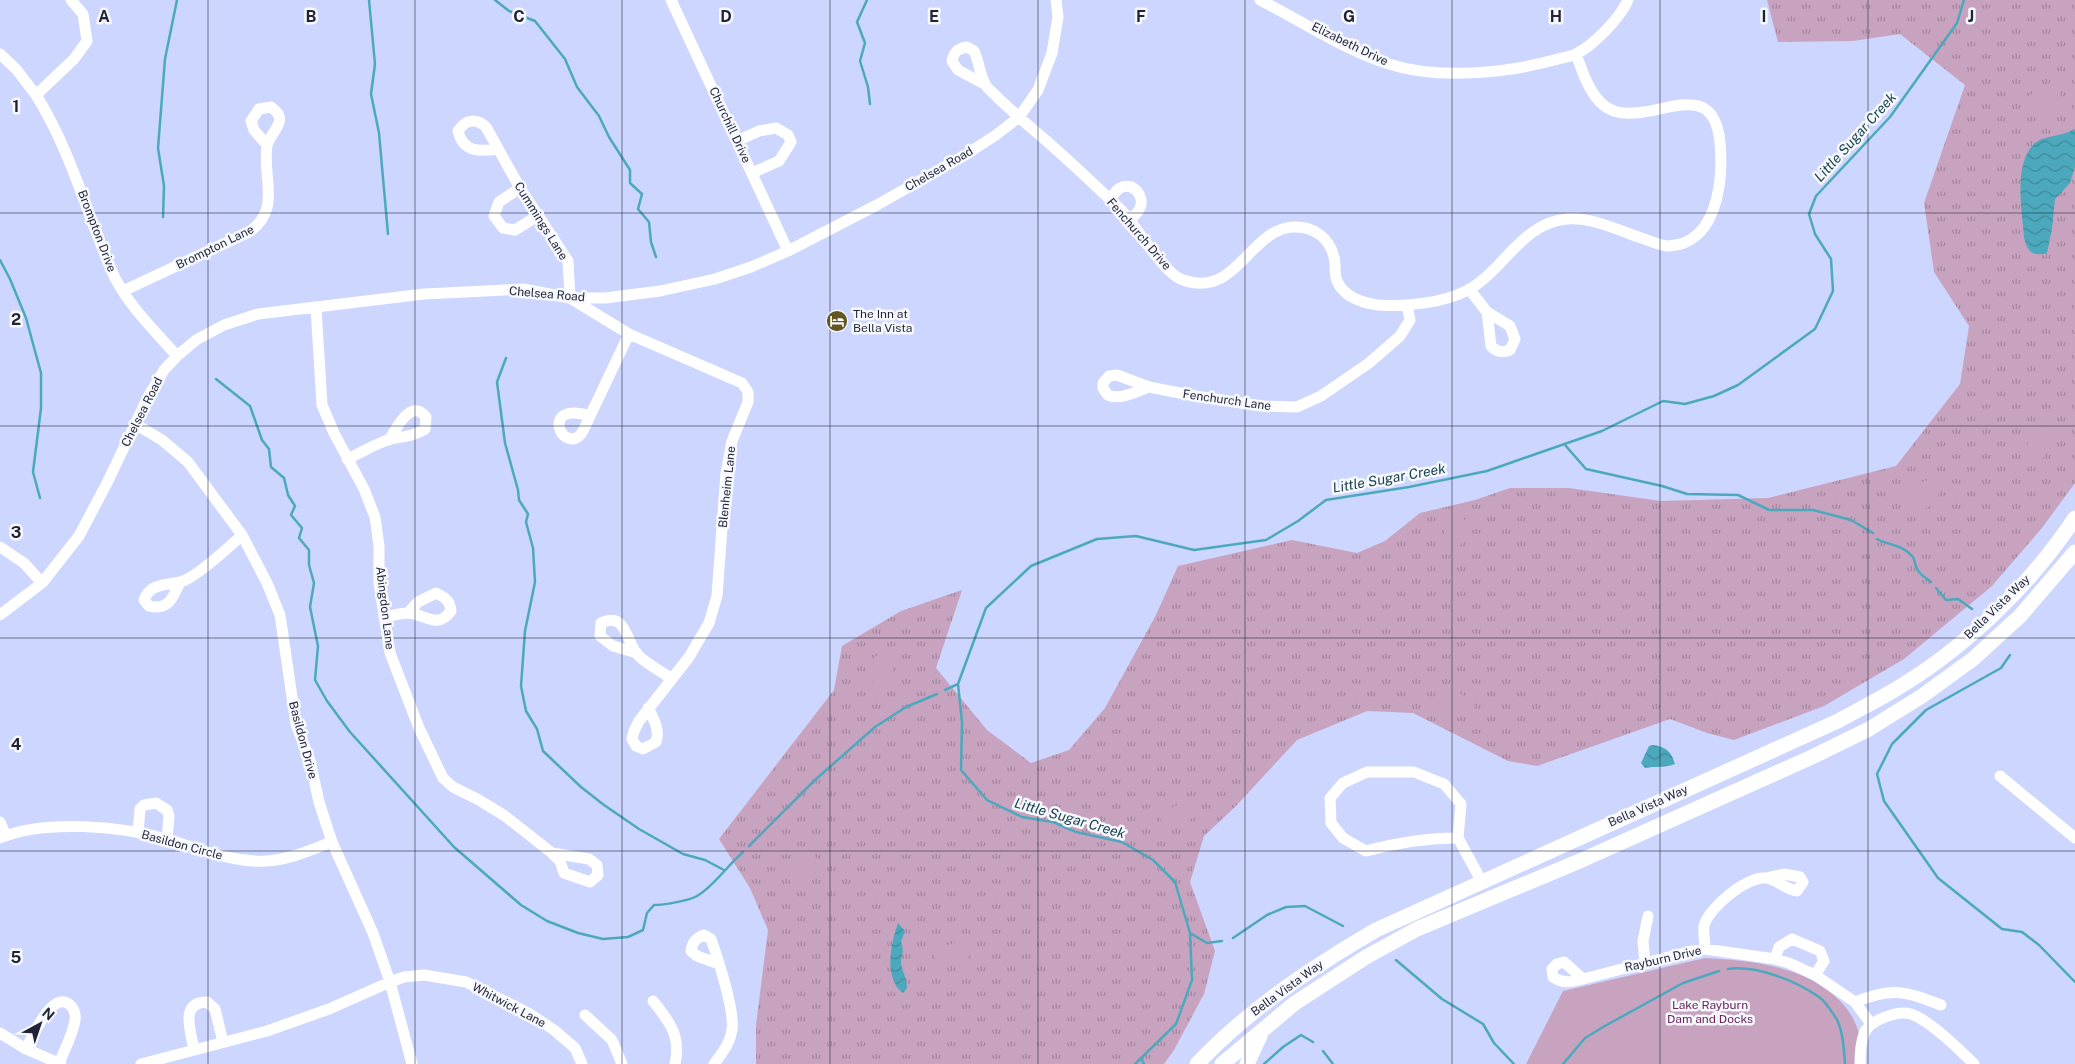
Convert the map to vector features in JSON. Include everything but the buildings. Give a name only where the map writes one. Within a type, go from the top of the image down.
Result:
[{"type":"main road","name":"Bella Vista Way","points":[[1199,1063],[1258,1008],[1336,954],[1376,930],[1838,721],[1892,692],[1930,666],[2012,596],[2072,528]]},
{"type":"main road","name":"Bella Vista Way","points":[[1222,1064],[1294,1003],[1334,976],[1417,929],[1608,849],[1812,757],[1869,729],[1922,696],[1972,659],[2020,616],[2075,552]]},
{"type":"main road","points":[[1247,1064],[1265,1026]]},
{"type":"street","points":[[36,95],[74,59],[87,41],[82,14],[71,0]]},
{"type":"street","name":"Churchill Drive","points":[[671,0],[788,251]]},
{"type":"street","name":"Chelsea Road","points":[[0,615],[42,583],[79,536],[148,397],[164,370],[196,340],[224,324],[258,314],[424,294],[523,290],[570,298],[605,298],[660,291],[715,279],[788,251],[877,205],[937,169],[965,155],[1019,118],[1038,90],[1052,54],[1058,17],[1056,0]]},
{"type":"street","name":"Elizabeth Drive","points":[[1260,0],[1390,65],[1456,73],[1502,72],[1576,54],[1604,32],[1628,0]]},
{"type":"street","name":"Brompton Drive","points":[[0,54],[16,69],[52,120],[73,168],[94,228],[123,291],[177,356]]},
{"type":"street","name":"Fenchurch Drive","points":[[986,85],[1019,118],[1110,199],[1130,220],[1166,266],[1180,279],[1209,283],[1228,274],[1268,238],[1286,228],[1308,228],[1321,234],[1329,244],[1334,256],[1337,280],[1345,292],[1369,304],[1407,305],[1438,300],[1469,290],[1515,246],[1542,227],[1566,219],[1592,222],[1668,246],[1687,241],[1705,227],[1715,209],[1721,159],[1717,120],[1706,108],[1692,104],[1642,112],[1618,112],[1602,104],[1585,77],[1576,54]]},
{"type":"street","points":[[737,141],[759,131],[776,128],[788,135],[791,142],[779,161],[752,173]]},
{"type":"street","name":"Brompton Lane","points":[[123,291],[249,232],[257,226],[263,219],[269,203],[267,145]]},
{"type":"street","name":"Cummings Lane","points":[[498,149],[520,188],[568,261],[570,298]]},
{"type":"street","points":[[1110,199],[1119,188],[1129,186],[1136,190],[1141,198],[1140,208],[1130,220]]},
{"type":"street","points":[[520,188],[498,202],[494,216],[503,228],[515,230],[539,215]]},
{"type":"street","points":[[1469,290],[1487,312]]},
{"type":"street","name":"Blenheim Lane","points":[[570,298],[629,334],[742,383],[748,392],[748,402],[732,441],[726,473],[717,596],[709,622],[689,657],[648,708]]},
{"type":"street","name":"Fenchurch Lane","points":[[1149,388],[1261,406],[1297,406],[1321,396],[1386,349],[1400,336],[1410,320],[1407,305]]},
{"type":"street","name":"Abingdon Lane","points":[[316,308],[322,405],[347,459],[364,489],[375,517],[379,546],[379,583],[390,653],[422,736],[443,778],[453,787],[505,816],[552,853]]},
{"type":"street","points":[[590,416],[629,334]]},
{"type":"street","name":"Basildon Drive","points":[[135,424],[162,440],[188,462],[242,535],[267,583],[280,615],[296,724],[310,761],[319,802],[332,842],[372,933],[390,982],[412,1064]]},
{"type":"street","points":[[347,459],[389,440]]},
{"type":"street","points":[[180,582],[220,555],[242,535]]},
{"type":"street","points":[[0,546],[24,563],[42,583]]},
{"type":"street","points":[[384,617],[408,613]]},
{"type":"street","points":[[637,654],[672,679]]},
{"type":"street","points":[[1458,838],[1431,838],[1366,851],[1343,838],[1331,823],[1330,798],[1343,783],[1367,772],[1414,772],[1444,784],[1461,804],[1458,838],[1482,882]]},
{"type":"street","points":[[2000,776],[2075,838]]},
{"type":"street","points":[[138,833],[140,809],[144,805],[156,803],[167,810],[169,816],[167,839]]},
{"type":"street","points":[[0,822],[3,837]]},
{"type":"street","name":"Basildon Circle","points":[[3,837],[30,830],[69,826],[138,833],[167,839],[240,860],[266,861],[296,856],[332,842]]},
{"type":"street","points":[[1705,949],[1704,926],[1712,912],[1749,880],[1766,878]]},
{"type":"street","points":[[1645,963],[1643,941],[1648,916]]},
{"type":"street","points":[[1775,958],[1779,947],[1792,939],[1820,951],[1824,962],[1815,975]]},
{"type":"street","name":"Rayburn Drive","points":[[1582,978],[1705,949],[1775,958],[1815,975],[1855,1002],[1871,1024]]},
{"type":"street","points":[[714,1064],[728,1046],[733,1029],[719,964]]},
{"type":"street","name":"Whitwick Lane","points":[[390,982],[404,977],[424,975],[466,982],[530,1014],[554,1030],[576,1048],[582,1064]]},
{"type":"street","points":[[142,1064],[267,1031],[328,1009],[390,982]]},
{"type":"street","points":[[1855,1002],[1891,991],[1914,994],[1942,1005]]},
{"type":"street","points":[[653,1001],[676,1033],[675,1064]]},
{"type":"street","points":[[194,1050],[188,1017],[193,1006],[200,1002],[207,1002],[215,1009],[223,1042]]},
{"type":"street","points":[[0,1033],[26,1049],[60,1064],[76,1018],[74,1010],[69,1003],[55,1004],[48,1010],[26,1049]]},
{"type":"street","points":[[1860,1064],[1864,1032],[1871,1024],[1891,1015],[1910,1014],[1935,1029],[1974,1064]]},
{"type":"street","points":[[585,1016],[612,1040],[622,1064]]},
{"type":"green space","points":[[1767,0],[2075,0],[2075,483],[2042,528],[1992,586],[1904,659],[1824,706],[1734,740],[1707,733],[1670,719],[1537,766],[1508,761],[1413,713],[1367,711],[1297,740],[1235,807],[1204,836],[1190,882],[1215,951],[1204,994],[1174,1050],[1164,1064],[756,1064],[756,1025],[768,930],[750,888],[719,839],[834,690],[842,646],[901,611],[962,590],[936,668],[987,730],[1031,763],[1069,750],[1105,708],[1156,615],[1178,566],[1292,540],[1357,553],[1385,541],[1420,513],[1475,500],[1510,488],[1569,488],[1661,501],[1768,498],[1896,466],[1960,384],[1969,326],[1934,272],[1924,203],[1965,85],[1900,34],[1853,41],[1778,42]]},
{"type":"green space","points":[[2050,83],[2054,83],[2061,93],[2059,105],[2031,113],[2024,106],[2027,97]]},
{"type":"green space","points":[[2043,426],[2050,428],[2052,433],[2045,456],[2038,463],[2031,455],[2028,448],[2028,440]]},
{"type":"green space","points":[[1931,479],[1939,484],[1938,497],[1934,502],[1925,509],[1919,510],[1906,507],[1903,500],[1911,486]]},
{"type":"green space","points":[[1451,511],[1462,514],[1466,530],[1463,541],[1451,552],[1445,550],[1442,540]]},
{"type":"green space","points":[[886,650],[891,652],[896,659],[888,682],[880,688],[874,685],[867,672],[869,665],[879,653]]},
{"type":"green space","points":[[1457,691],[1473,702],[1474,709],[1468,717],[1447,712],[1440,704],[1438,695]]},
{"type":"green space","points":[[1190,803],[1194,805],[1195,814],[1185,826],[1180,827],[1162,822],[1160,817],[1165,810]]},
{"type":"green space","points":[[811,853],[819,860],[815,873],[806,887],[794,887],[789,876],[792,867],[796,862]]},
{"type":"green space","points":[[962,941],[967,943],[970,953],[968,960],[959,965],[948,966],[943,964],[932,953],[935,946],[945,946]]},
{"type":"green space","name":"Lake Rayburn Dam and Docks","points":[[1705,958],[1759,963],[1777,967],[1794,972],[1826,989],[1843,1004],[1856,1025],[1859,1034],[1857,1064],[1526,1064],[1563,991]]},
{"type":"water","points":[[2075,129],[2075,167],[2070,183],[2055,199],[2047,253],[2034,254],[2029,250],[2024,237],[2020,185],[2025,159],[2030,149],[2038,141]]},
{"type":"water","points":[[1653,745],[1667,750],[1675,764],[1645,768],[1641,763],[1649,746]]},
{"type":"water","points":[[898,923],[905,931],[901,942],[903,950],[901,963],[907,988],[903,993],[893,979],[890,960]]},
{"type":"waterway","points":[[163,217],[164,186],[158,148],[165,59],[177,0]]},
{"type":"waterway","points":[[369,0],[375,64],[371,94],[379,133],[388,234]]},
{"type":"waterway","points":[[495,0],[509,11],[535,21],[565,59],[577,87],[599,116],[609,137],[630,170],[630,183],[642,194],[638,209],[649,222],[651,242],[656,257]]},
{"type":"waterway","points":[[867,0],[857,22],[865,43],[860,61],[868,87],[870,104]]},
{"type":"waterway","name":"Little Sugar Creek","points":[[1135,1064],[1176,1024],[1192,980],[1190,933],[1175,882],[1153,860],[1122,842],[1076,832],[1053,822],[1022,817],[987,800],[961,770],[962,722],[958,684],[986,608],[1031,566],[1097,539],[1136,536],[1194,550],[1266,540],[1298,521],[1326,500],[1409,487],[1487,471],[1602,431],[1663,401],[1685,404],[1714,396],[1738,385],[1815,329],[1833,291],[1831,259],[1815,234],[1809,214],[1816,196],[1890,117],[1957,23],[1964,0]]},
{"type":"waterway","points":[[0,260],[26,318],[41,373],[41,408],[33,472],[40,498]]},
{"type":"waterway","points":[[506,358],[497,382],[505,443],[519,500],[528,514],[526,522],[533,548],[535,582],[525,631],[521,686],[526,711],[537,729],[543,751],[581,787],[639,829],[683,854],[705,860],[724,870]]},
{"type":"waterway","points":[[216,379],[250,406],[262,440],[269,449],[271,467],[284,478],[288,495],[295,506],[291,515],[302,528],[299,538],[309,550],[309,565],[314,583],[310,607],[318,646],[315,680],[327,701],[350,732],[454,847],[521,905],[547,921],[578,933],[603,939],[628,937],[643,930],[647,913],[654,905],[688,900],[697,896],[709,887],[743,852]]},
{"type":"waterway","points":[[1565,445],[1586,469],[1662,486],[1687,494],[1738,495],[1769,510],[1813,510],[1851,520],[1873,533]]},
{"type":"waterway","points":[[1877,539],[1900,547],[1909,553],[1913,557],[1916,568],[1921,575],[1931,582]]},
{"type":"waterway","points":[[1936,588],[1946,600],[1958,599],[1972,609]]},
{"type":"waterway","points":[[2010,655],[2001,668],[1926,710],[1892,744],[1877,774],[1884,801],[1938,878],[2002,929],[2022,932],[2039,945],[2075,982]]},
{"type":"waterway","points":[[945,690],[958,684]]},
{"type":"waterway","points":[[749,846],[815,780],[875,727],[906,707],[937,694]]},
{"type":"waterway","points":[[1233,938],[1267,915],[1286,907],[1305,906],[1343,926]]},
{"type":"waterway","points":[[1190,933],[1207,943],[1222,941]]},
{"type":"waterway","points":[[1396,960],[1442,999],[1483,1024],[1494,1043],[1514,1064]]},
{"type":"waterway","points":[[1728,969],[1751,969],[1763,972],[1788,980],[1819,997],[1829,1007],[1840,1028],[1845,1064]]},
{"type":"waterway","points":[[1563,1064],[1585,1038],[1603,1027],[1683,983],[1719,971]]},
{"type":"waterway","points":[[1264,1064],[1283,1047],[1301,1035],[1313,1042]]},
{"type":"waterway","points":[[1323,1051],[1333,1064]]},
{"type":"waterway","name":"Little Sugar Creek","points":[[1141,1058],[1144,1064]]},
{"type":"place","name":"The Inn at Bella Vista","points":[[837,321]]}]
